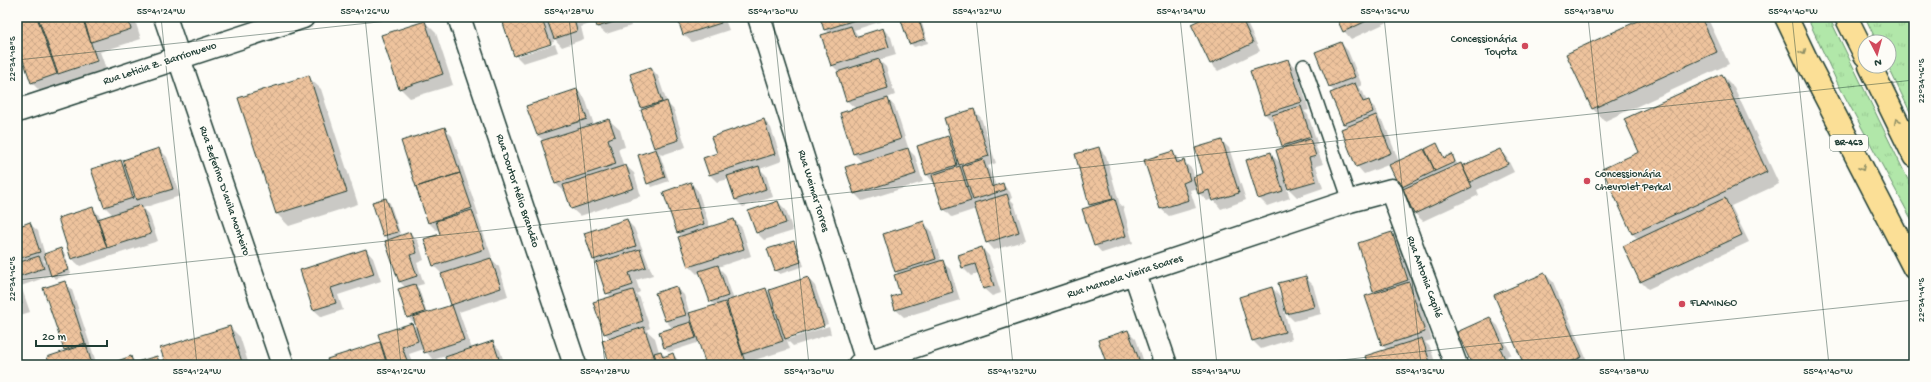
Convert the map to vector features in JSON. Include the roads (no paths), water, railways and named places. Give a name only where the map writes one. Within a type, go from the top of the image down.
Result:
[{"type":"highway","name":"BR-463","points":[[1786,17],[1807,61],[1914,268]]},
{"type":"highway","points":[[1846,17],[1857,39]]},
{"type":"highway","points":[[1874,74],[1914,156]]},
{"type":"street","name":"Rua Zeferino D'avila Monteiro","points":[[165,17],[283,365]]},
{"type":"street","name":"Rua Leticia Z. Barrionuevo","points":[[17,111],[302,17]]},
{"type":"street","name":"Rua Doutor Hélio Brandão","points":[[460,17],[575,365]]},
{"type":"street","name":"Rua Weimar Torres","points":[[759,17],[865,364]]},
{"type":"street","name":"Rua Manoela Vieira Soares","points":[[865,364],[1350,201],[1391,190]]},
{"type":"street","name":"Rua Antonia Capilé","points":[[1391,190],[1456,365]]},
{"type":"street","points":[[1135,274],[1166,365]]},
{"type":"lane","points":[[1304,66],[1350,201]]},
{"type":"place","name":"Concessionária Toyota","points":[[1525,46]]},
{"type":"place","name":"Concessionária Chevrolet Perkal","points":[[1587,181]]},
{"type":"place","name":"FLAMINGO","points":[[1682,304]]}]
